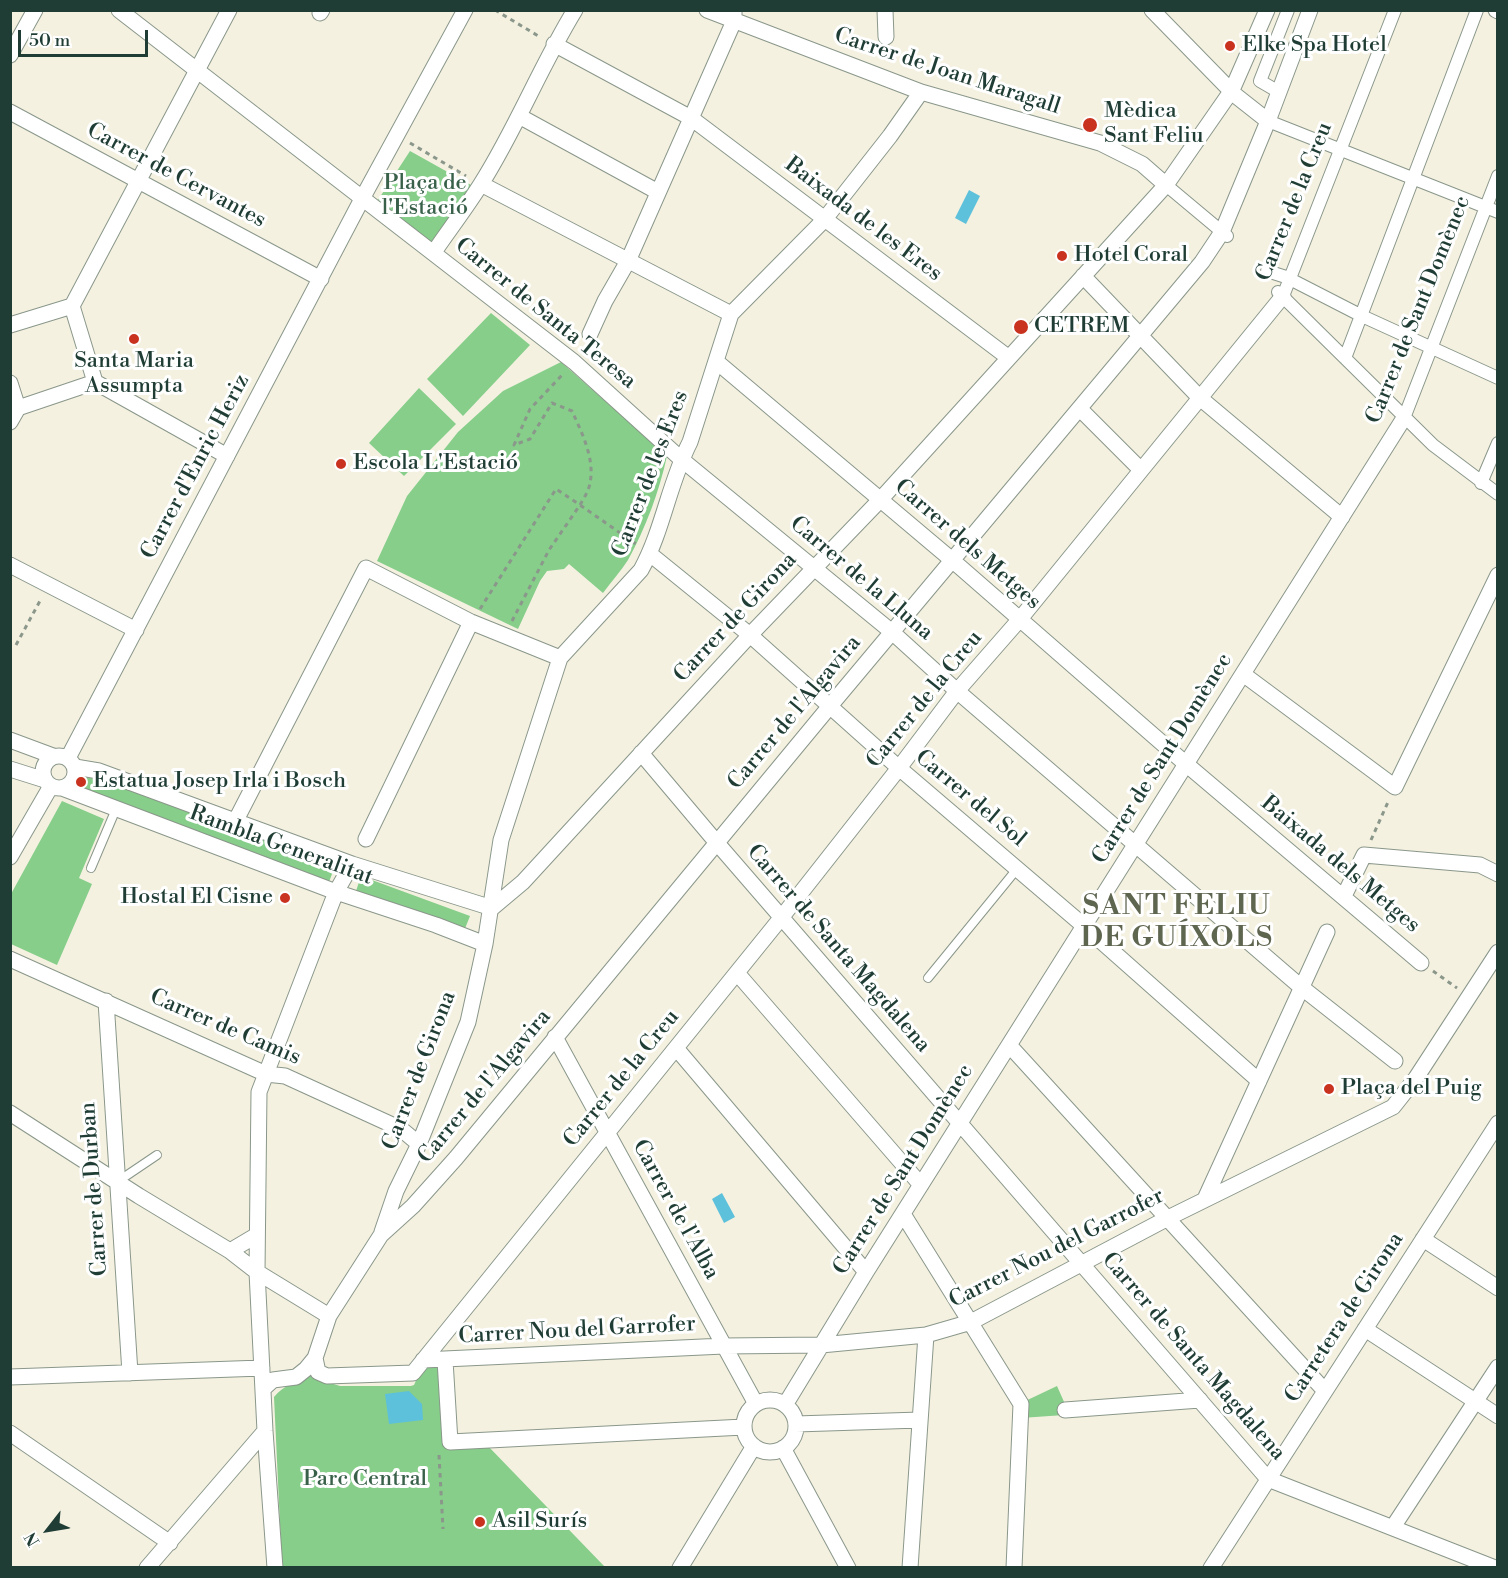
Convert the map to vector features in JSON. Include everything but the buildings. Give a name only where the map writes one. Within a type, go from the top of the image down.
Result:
[{"type":"street","points":[[10,55],[34,10]]},
{"type":"street","name":"Carrer de Santa Teresa","points":[[119,10],[574,362],[681,459]]},
{"type":"street","points":[[227,456],[95,382],[72,306],[229,10]]},
{"type":"street","name":"Carrer d'Enric Heriz","points":[[72,762],[136,630],[363,197],[465,10]]},
{"type":"street","points":[[434,252],[481,184],[519,116],[554,44],[575,10]]},
{"type":"street","name":"Carrer de Joan Maragall","points":[[707,10],[734,16],[921,92],[1100,143],[1142,164],[1224,234]]},
{"type":"street","points":[[885,10],[886,38]]},
{"type":"street","points":[[1152,10],[1235,95],[1268,121],[1497,212]]},
{"type":"street","name":"Carrer de Girona","points":[[381,1235],[396,1191],[419,1144],[468,1022],[492,908],[523,882],[750,635],[880,500],[1166,185],[1232,90],[1267,10]]},
{"type":"street","points":[[1260,81],[1288,10]]},
{"type":"street","name":"Carrer de l'Algavira","points":[[315,1358],[329,1316],[381,1235],[413,1206],[456,1158],[1224,234],[1310,10]]},
{"type":"street","name":"Carrer de la Creu","points":[[315,1358],[318,1372],[327,1376],[413,1373],[781,918],[957,691],[1020,619],[1200,398],[1280,294],[1341,150],[1395,10]]},
{"type":"street","points":[[1344,358],[1362,316],[1477,10]]},
{"type":"street","points":[[590,334],[605,301],[628,261],[734,16]]},
{"type":"street","name":"Baixada de les Eres","points":[[554,44],[691,118],[1009,358]]},
{"type":"street","points":[[1240,71],[1279,92]]},
{"type":"street","name":"Carrer de les Eres","points":[[492,908],[501,840],[560,658],[640,570],[650,554],[681,459],[690,442],[717,362],[731,314],[824,220],[890,136],[921,92]]},
{"type":"street","name":"Carrer de Cervantes","points":[[10,112],[321,279]]},
{"type":"street","points":[[519,116],[658,192]]},
{"type":"street","name":"Carrer de Sant Domènec","points":[[785,1404],[1404,418],[1497,176]]},
{"type":"street","points":[[481,184],[731,314]]},
{"type":"street","points":[[1267,271],[1288,278],[1362,316],[1497,378]]},
{"type":"street","points":[[1083,276],[1200,398],[1342,517]]},
{"type":"street","points":[[1280,294],[1433,445],[1497,494]]},
{"type":"street","points":[[10,325],[72,306]]},
{"type":"street","name":"Carrer dels Metges","points":[[717,362],[952,560],[1186,764]]},
{"type":"street","points":[[10,383],[14,415],[95,382]]},
{"type":"street","points":[[1080,409],[1141,470]]},
{"type":"street","points":[[1481,483],[1497,443]]},
{"type":"street","name":"Carrer de la Lluna","points":[[681,459],[892,632],[957,691],[1301,987],[1395,1061]]},
{"type":"street","name":"Carrer del Sol","points":[[650,554],[750,635],[899,768],[1259,1080]]},
{"type":"street","points":[[10,565],[136,630]]},
{"type":"street","points":[[236,820],[366,568],[471,622],[560,658]]},
{"type":"street","points":[[1243,674],[1395,787],[1497,575]]},
{"type":"street","points":[[366,839],[471,622]]},
{"type":"street","points":[[10,740],[53,756],[61,755],[72,762],[74,780],[67,786],[53,784]]},
{"type":"street","name":"Carrer de Santa Magdalena","points":[[641,753],[781,918],[1268,1479],[1495,1568]]},
{"type":"street","points":[[53,756],[44,767],[53,784]]},
{"type":"street","name":"Rambla Generalitat","points":[[72,762],[352,864],[492,908]]},
{"type":"street","name":"Baixada dels Metges","points":[[1186,764],[1422,963]]},
{"type":"street","name":"Rambla Generalitat","points":[[10,769],[336,892],[485,944]]},
{"type":"street","points":[[10,857],[53,784]]},
{"type":"street","points":[[1344,896],[1364,855],[1480,865],[1497,874]]},
{"type":"street","points":[[275,1568],[257,1272],[259,1092],[336,892],[352,864]]},
{"type":"street","points":[[1205,1199],[1327,932]]},
{"type":"street","name":"Carrer Nou del Garrofer","points":[[423,1360],[724,1346],[821,1345],[926,1335],[971,1322],[1205,1199],[1393,1107],[1416,1078],[1497,952]]},
{"type":"street","name":"Carrer de Camis","points":[[10,958],[266,1074],[285,1076],[401,1129],[419,1144]]},
{"type":"street","points":[[737,973],[921,1185]]},
{"type":"street","name":"Carrer de Durban","points":[[106,1001],[130,1373]]},
{"type":"street","name":"Carrer de l'Alba","points":[[555,1037],[756,1404]]},
{"type":"street","points":[[1009,1045],[1325,1391]]},
{"type":"street","points":[[676,1048],[866,1272]]},
{"type":"street","points":[[10,1113],[329,1316]]},
{"type":"street","name":"Carretera de Girona","points":[[1211,1568],[1497,1123]]},
{"type":"street","points":[[903,1214],[1021,1404],[1014,1568]]},
{"type":"street","points":[[230,1251],[257,1235]]},
{"type":"street","points":[[1423,1239],[1497,1288]]},
{"type":"street","points":[[1365,1329],[1497,1416]]},
{"type":"street","points":[[910,1568],[926,1335]]},
{"type":"street","points":[[263,1389],[273,1380],[296,1377],[315,1358]]},
{"type":"street","points":[[445,1360],[450,1442],[744,1428]]},
{"type":"street","points":[[1393,1527],[1497,1367]]},
{"type":"street","points":[[10,1377],[262,1368],[282,1379]]},
{"type":"street","points":[[771,1400],[785,1404],[796,1424],[792,1438],[783,1448],[768,1451],[754,1446],[744,1428],[747,1414],[756,1404],[771,1400]]},
{"type":"street","points":[[1065,1410],[1200,1400]]},
{"type":"street","points":[[796,1424],[920,1419]]},
{"type":"street","points":[[147,1568],[265,1431]]},
{"type":"street","points":[[10,1433],[170,1544]]},
{"type":"street","points":[[680,1568],[754,1446]]},
{"type":"street","points":[[783,1448],[848,1568]]},
{"type":"lane","points":[[91,868],[116,809]]},
{"type":"lane","points":[[928,978],[1017,869]]},
{"type":"lane","points":[[117,1182],[157,1155]]},
{"type":"path","points":[[495,10],[554,44]]},
{"type":"path","points":[[397,136],[453,168]]},
{"type":"path","points":[[506,637],[549,550],[580,505],[590,484],[591,469],[585,439],[572,411],[552,404],[530,439],[514,445],[530,409],[574,362]]},
{"type":"path","points":[[471,622],[556,489],[619,530]]},
{"type":"path","points":[[16,645],[49,585]]},
{"type":"path","points":[[1364,855],[1395,787]]},
{"type":"path","name":"Baixada dels Metges","points":[[1422,963],[1468,996]]},
{"type":"path","points":[[444,1529],[439,1443],[450,1442]]},
{"type":"green space","name":"Plaça de l'Estació","points":[[410,151],[471,185],[433,244],[378,200]]},
{"type":"green space","points":[[491,313],[530,345],[463,416],[427,379]]},
{"type":"green space","points":[[561,362],[667,456],[656,496],[641,535],[628,560],[603,593],[569,564],[564,569],[547,571],[518,629],[377,561],[407,496],[458,432],[503,391]]},
{"type":"green space","points":[[419,388],[456,424],[404,476],[369,443]]},
{"type":"green space","points":[[83,771],[335,866],[329,882],[76,788]]},
{"type":"green space","points":[[62,801],[104,819],[79,878],[92,884],[57,965],[11,944],[11,894]]},
{"type":"green space","points":[[361,876],[470,916],[464,931],[356,891]]},
{"type":"green space","name":"Parc Central","points":[[423,1365],[440,1365],[445,1443],[487,1445],[605,1567],[282,1567],[274,1397],[282,1389],[311,1371],[314,1378],[340,1386],[411,1386],[414,1385]]},
{"type":"green space","points":[[1057,1386],[1065,1404],[1064,1415],[1021,1418],[1019,1404]]},
{"type":"water","points":[[969,190],[980,196],[966,224],[955,218]]},
{"type":"water","points":[[722,1193],[735,1217],[724,1223],[712,1199]]},
{"type":"water","points":[[409,1391],[422,1404],[423,1420],[389,1424],[385,1394]]},
{"type":"place","name":"Elke Spa Hotel","points":[[1230,46]]},
{"type":"place","name":"Mèdica Sant Feliu","points":[[1090,125]]},
{"type":"place","name":"Hotel Coral","points":[[1062,256]]},
{"type":"place","name":"CETREM","points":[[1021,327]]},
{"type":"place","name":"Santa Maria Assumpta","points":[[134,339]]},
{"type":"place","name":"Escola L'Estació","points":[[341,464]]},
{"type":"place","name":"Estatua Josep Irla i Bosch","points":[[81,782]]},
{"type":"place","name":"Hostal El Cisne","points":[[285,898]]},
{"type":"place","name":"Plaça del Puig","points":[[1329,1089]]},
{"type":"place","name":"Asil Surís","points":[[480,1522]]},
{"type":"district","name":"SANT FELIU DE GUÍXOLS","points":[[1177,923]]}]
